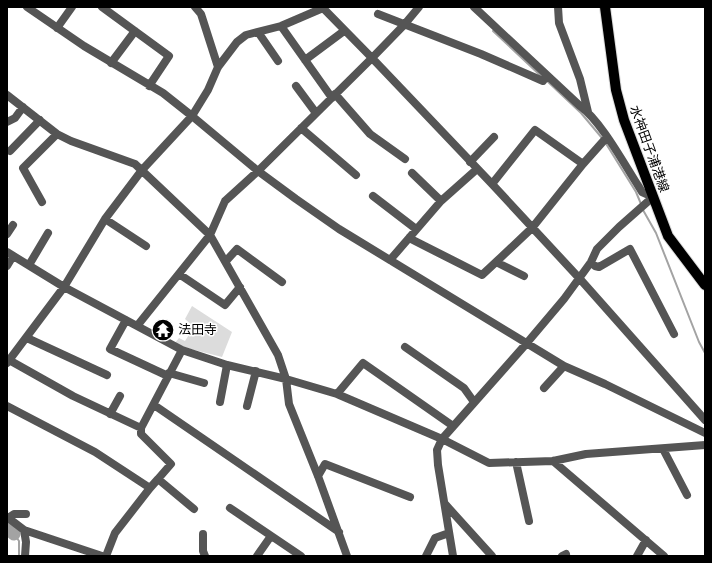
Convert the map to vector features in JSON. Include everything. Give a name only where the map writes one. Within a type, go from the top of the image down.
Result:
[{"type":"main road","name":"水神田子浦港線","points":[[605,7],[616,90],[624,120],[668,236],[705,285]]},
{"type":"street","points":[[27,7],[56,28],[162,93],[258,171],[339,229],[564,366],[605,384],[705,433]]},
{"type":"street","points":[[56,28],[72,7]]},
{"type":"street","points":[[102,7],[169,56],[149,86]]},
{"type":"street","points":[[195,7],[201,14],[218,67]]},
{"type":"street","points":[[137,326],[210,235],[225,201],[258,171],[372,58],[419,7]]},
{"type":"street","points":[[453,556],[438,465],[437,450],[442,439],[526,344],[580,279],[597,249],[619,227],[653,198],[638,188],[607,137],[588,112],[474,7]]},
{"type":"street","points":[[558,7],[559,23],[580,79],[588,112]]},
{"type":"street","points":[[141,428],[73,396],[8,362],[28,338],[64,287],[105,219],[142,170],[192,116],[208,90],[218,67],[236,42],[246,35],[281,26],[322,8],[372,58],[492,184],[580,279],[705,420]]},
{"type":"street","points":[[378,14],[481,54],[543,81],[547,75]]},
{"type":"street","points":[[281,26],[333,96],[370,134],[405,159]]},
{"type":"street","points":[[111,63],[135,31]]},
{"type":"street","points":[[305,60],[344,31]]},
{"type":"street","points":[[258,32],[278,61]]},
{"type":"street","points":[[296,86],[316,113]]},
{"type":"street","points":[[7,95],[57,134],[71,141],[135,164],[210,235],[278,355],[286,379],[289,404],[348,556]]},
{"type":"street","points":[[7,122],[14,118],[23,107]]},
{"type":"street","points":[[10,151],[40,120]]},
{"type":"street","points":[[302,128],[356,175]]},
{"type":"street","points":[[492,184],[535,130],[583,164]]},
{"type":"street","points":[[42,202],[23,168],[57,134]]},
{"type":"street","points":[[470,162],[494,137]]},
{"type":"street","points":[[409,238],[482,275],[532,228],[583,164],[607,137]]},
{"type":"street","points":[[390,260],[441,201],[478,169]]},
{"type":"street","points":[[412,173],[441,201]]},
{"type":"street","points":[[373,196],[416,229]]},
{"type":"street","points":[[105,219],[146,246]]},
{"type":"street","points":[[7,234],[13,225]]},
{"type":"street","points":[[29,265],[48,233]]},
{"type":"street","points":[[226,261],[237,249],[282,282]]},
{"type":"street","points":[[591,262],[595,266],[599,267],[630,250],[674,334]]},
{"type":"street","points":[[7,266],[10,254],[64,287],[182,350],[227,365],[256,371],[337,394],[442,439],[489,463],[553,461],[586,454],[705,445]]},
{"type":"street","points":[[496,262],[524,276]]},
{"type":"street","points":[[179,274],[225,305],[240,288]]},
{"type":"street","points":[[126,320],[110,349],[168,375],[204,383]]},
{"type":"street","points":[[28,338],[108,375]]},
{"type":"street","points":[[405,347],[464,388],[474,402]]},
{"type":"street","points":[[106,556],[115,533],[171,464],[141,434],[141,428],[182,350]]},
{"type":"street","points":[[337,394],[363,363],[453,426]]},
{"type":"street","points":[[220,402],[227,365]]},
{"type":"street","points":[[544,388],[564,366]]},
{"type":"street","points":[[247,406],[256,371]]},
{"type":"street","points":[[110,414],[120,396]]},
{"type":"street","points":[[154,405],[339,532]]},
{"type":"street","points":[[7,406],[94,452],[150,488]]},
{"type":"street","points":[[663,449],[687,495]]},
{"type":"street","points":[[553,461],[664,556]]},
{"type":"street","points":[[516,462],[529,521]]},
{"type":"street","points":[[318,476],[325,464],[410,498]]},
{"type":"street","points":[[158,479],[194,509]]},
{"type":"street","points":[[445,504],[492,556]]},
{"type":"street","points":[[230,508],[301,556]]},
{"type":"street","points":[[26,514],[14,514],[8,517],[24,530],[80,553],[102,556]]},
{"type":"street","points":[[24,530],[26,542],[25,556]]},
{"type":"street","points":[[426,556],[435,538],[449,533]]},
{"type":"street","points":[[203,534],[203,551],[205,556]]},
{"type":"street","points":[[257,556],[271,536]]},
{"type":"street","points":[[637,556],[646,540]]},
{"type":"shaded area","points":[[192,306],[232,332],[222,357],[174,344],[179,338],[185,341],[194,327],[185,319]]},
{"type":"waterway","points":[[493,31],[542,77]]},
{"type":"waterway","points":[[546,80],[581,113],[602,138]]},
{"type":"waterway","points":[[605,142],[636,192],[641,204]]},
{"type":"waterway","points":[[643,210],[656,233],[699,342],[705,353]]},
{"type":"waterway","points":[[7,528],[14,534]]},
{"type":"waterway","points":[[14,534],[19,541],[19,556]]},
{"type":"place","name":"法田寺","points":[[163,330]]}]
